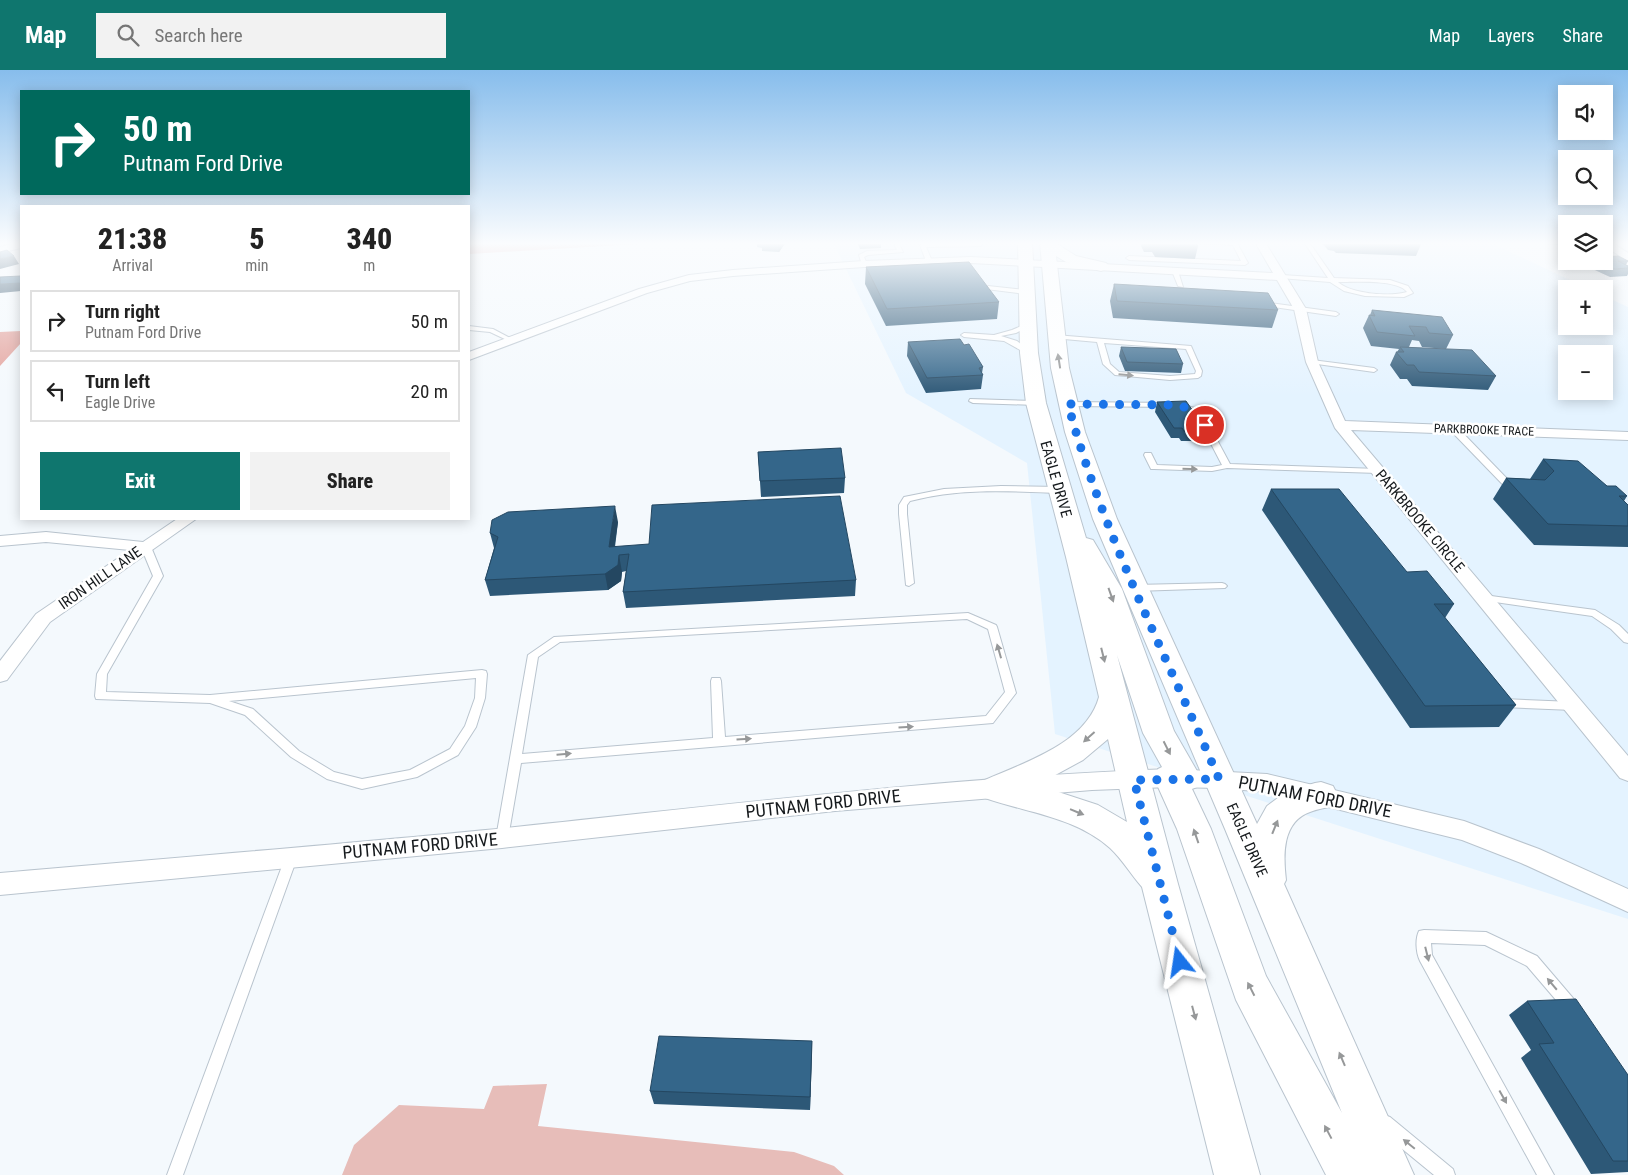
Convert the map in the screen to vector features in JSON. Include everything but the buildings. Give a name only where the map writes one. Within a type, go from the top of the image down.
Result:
[{"type":"street","points":[[470,356],[636,294]]},
{"type":"street","name":"EAGLE DRIVE","points":[[1025,294],[1029,353],[1036,403],[1114,696],[1163,779],[1160,884],[1237,1175]]},
{"type":"street","name":"EAGLE DRIVE","points":[[1052,294],[1056,337],[1068,404],[1086,466],[1105,519],[1391,1175]]},
{"type":"street","name":"PARKBROOKE CIRCLE","points":[[1291,294],[1300,310],[1312,362],[1340,425],[1574,706],[1620,753],[1628,772]]},
{"type":"street","name":"PARKBROOKE TRACE","points":[[1340,425],[1628,436]]},
{"type":"street","points":[[146,547],[186,520]]},
{"type":"street","points":[[1069,524],[1100,569],[1109,589],[1159,733],[1163,779],[1183,803],[1194,829],[1250,986],[1351,1175]]},
{"type":"street","name":"IRON HILL LANE","points":[[0,541],[46,537],[146,547]]},
{"type":"street","name":"IRON HILL LANE","points":[[0,675],[43,618],[146,547]]},
{"type":"street","points":[[997,789],[1041,769],[1074,750],[1098,730],[1106,719],[1114,696]]},
{"type":"street","name":"PUTNAM FORD DRIVE","points":[[0,884],[502,838],[834,802],[997,789],[1163,779],[1219,779],[1267,784],[1464,831],[1530,856],[1628,901]]},
{"type":"street","points":[[997,789],[1067,808],[1093,818],[1116,831],[1150,868],[1160,884]]},
{"type":"street","points":[[1269,892],[1266,873],[1268,848],[1280,815],[1297,802],[1321,796]]},
{"type":"lane","points":[[1381,294],[1398,294]]},
{"type":"lane","points":[[1254,302],[1336,314]]},
{"type":"lane","points":[[964,335],[988,336],[1008,334],[1028,326]]},
{"type":"lane","points":[[470,328],[491,330],[511,340]]},
{"type":"lane","points":[[988,336],[1013,342],[1029,353]]},
{"type":"lane","points":[[1056,337],[1100,340],[1189,347],[1197,362],[1198,376],[1170,378],[1117,374],[1110,370],[1106,364],[1100,340]]},
{"type":"lane","points":[[1312,362],[1374,370]]},
{"type":"lane","points":[[973,401],[1036,403]]},
{"type":"lane","points":[[1068,404],[1178,405],[1198,412],[1227,466]]},
{"type":"lane","points":[[1454,429],[1516,494]]},
{"type":"lane","points":[[1148,455],[1154,467],[1212,469],[1227,466],[1378,470]]},
{"type":"lane","points":[[909,583],[903,514],[903,505],[907,499],[958,489],[1059,490]]},
{"type":"lane","points":[[146,547],[158,576],[102,674],[100,696],[210,699],[482,674],[480,698],[470,726],[454,752],[413,774],[362,784],[330,776],[295,754],[249,712],[210,699]]},
{"type":"lane","points":[[1134,588],[1222,586]]},
{"type":"lane","points":[[1484,598],[1595,613],[1615,627],[1628,640]]},
{"type":"lane","points":[[502,838],[533,655],[558,639],[968,616],[992,628],[1011,693],[989,720],[516,759]]},
{"type":"lane","points":[[716,681],[719,741]]},
{"type":"lane","points":[[1503,703],[1574,706]]},
{"type":"lane","points":[[176,1175],[291,858]]},
{"type":"lane","points":[[1546,1175],[1425,956],[1424,936],[1486,938],[1532,960],[1582,1021]]},
{"type":"lane","points":[[1361,1104],[1447,1175]]},
{"type":"shaded area","points":[[858,294],[1558,294],[1558,335],[1613,335],[1613,300],[1628,307],[1628,919],[1055,734],[1027,463],[906,393]]},
{"type":"shaded area","points":[[20,331],[20,344],[0,366],[0,332]]},
{"type":"shaded area","points":[[547,1084],[538,1126],[794,1152],[834,1166],[844,1175],[342,1175],[354,1145],[399,1105],[484,1109],[493,1086]]},
{"type":"route","points":[[1180,962],[1134,780],[1170,778],[1219,779],[1105,519],[1075,432],[1068,404],[1178,405],[1198,412],[1205,425]]}]
